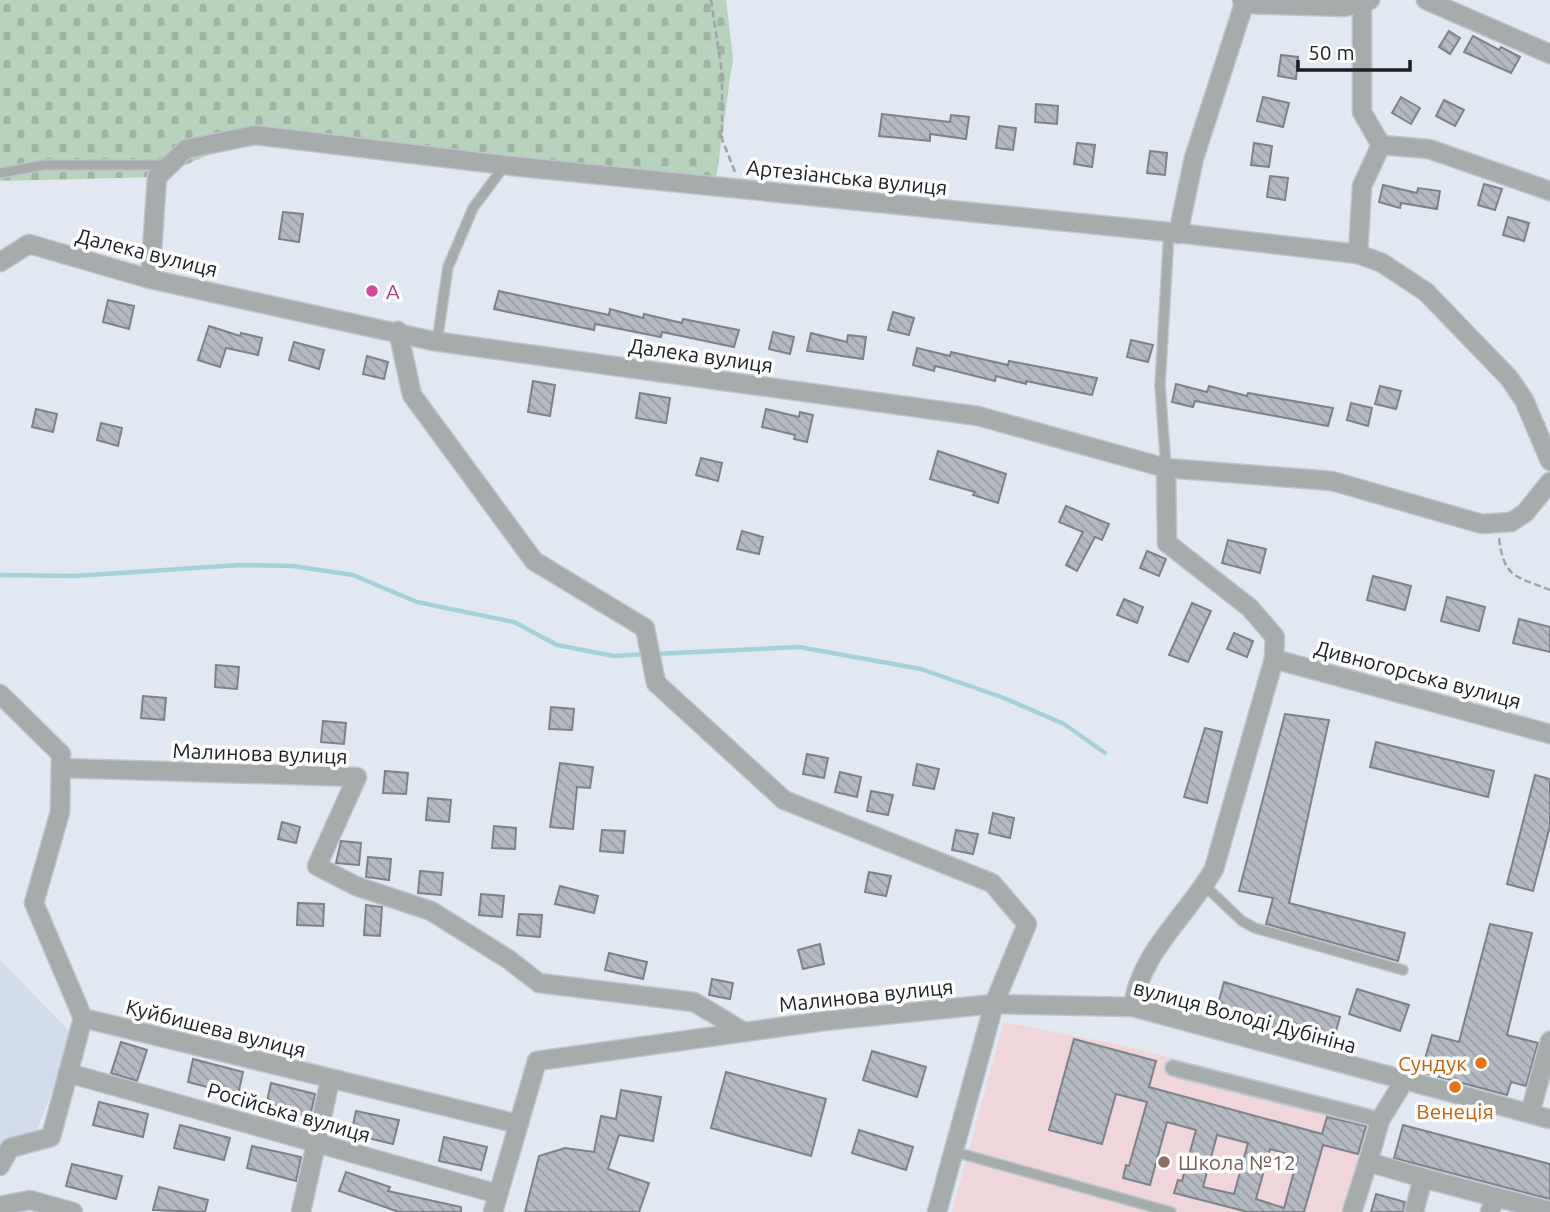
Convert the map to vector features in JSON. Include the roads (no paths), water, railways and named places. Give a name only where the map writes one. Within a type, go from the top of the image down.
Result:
[{"type":"street","points":[[1426,0],[1550,54]]},
{"type":"street","points":[[1174,233],[1194,158],[1243,2],[1344,7],[1366,1],[1362,112],[1381,145]]},
{"type":"street","name":"Артезіанська вулиця","points":[[169,164],[186,149],[255,135],[505,165],[1359,254],[1402,275],[1426,292],[1509,378],[1524,400],[1550,461]]},
{"type":"street","points":[[1381,145],[1429,149],[1550,191]]},
{"type":"street","points":[[1359,254],[1362,186],[1381,145]]},
{"type":"street","points":[[150,279],[157,177],[169,164]]},
{"type":"street","name":"Далека вулиця","points":[[0,262],[29,244],[150,279],[398,331],[437,342],[978,416],[1166,468],[1332,481],[1482,524],[1511,522],[1525,513],[1550,482]]},
{"type":"street","points":[[398,331],[412,395],[444,439],[534,561],[645,628],[656,683],[784,800],[992,883],[1027,924],[994,1004],[956,1152],[937,1212]]},
{"type":"street","points":[[1133,1007],[1136,982],[1149,958],[1205,885],[1214,869],[1274,659],[1275,637],[1250,608],[1167,543],[1166,468]]},
{"type":"street","name":"Дивногорська вулиця","points":[[1274,659],[1550,734]]},
{"type":"street","points":[[0,694],[61,754],[60,812],[34,902],[83,1018],[51,1137],[10,1148],[0,1166]]},
{"type":"street","name":"Малинова вулиця","points":[[61,768],[357,777],[317,866],[356,886],[431,911],[508,959],[539,983],[694,1002],[744,1032]]},
{"type":"street","name":"вулиця Володі Дубініна","points":[[994,1004],[1133,1007],[1550,1119]]},
{"type":"street","name":"Малинова вулиця","points":[[493,1212],[537,1061],[744,1032],[994,1004]]},
{"type":"street","name":"Куйбишева вулиця","points":[[83,1018],[518,1124]]},
{"type":"street","points":[[1530,1113],[1550,1041]]},
{"type":"street","points":[[1173,1068],[1380,1119]]},
{"type":"street","name":"Російська вулиця","points":[[68,1073],[498,1194]]},
{"type":"street","points":[[301,1212],[330,1080]]},
{"type":"street","points":[[1352,1212],[1380,1119],[1404,1081]]},
{"type":"street","points":[[1368,1162],[1423,1178],[1493,1204],[1550,1211]]},
{"type":"street","points":[[1414,1212],[1423,1178]]},
{"type":"street","points":[[0,1206],[30,1200],[73,1212]]},
{"type":"lane","points":[[0,173],[44,165],[169,164]]},
{"type":"lane","points":[[437,342],[448,267],[473,208],[505,165]]},
{"type":"lane","points":[[1166,468],[1160,385],[1174,233]]},
{"type":"lane","points":[[1205,885],[1242,921],[1255,928],[1403,970]]},
{"type":"lane","points":[[956,1152],[1171,1212]]},
{"type":"waterway","points":[[0,575],[75,576],[240,565],[293,566],[353,575],[417,602],[514,622],[557,645],[614,656],[645,654]]},
{"type":"waterway","points":[[654,654],[799,647],[921,669],[1004,698],[1064,724],[1105,753]]},
{"type":"place","name":"А","points":[[372,291]]},
{"type":"place","name":"Сундук","points":[[1481,1063]]},
{"type":"place","name":"Венеція","points":[[1455,1087]]},
{"type":"place","name":"Школа №12","points":[[1164,1162]]}]
